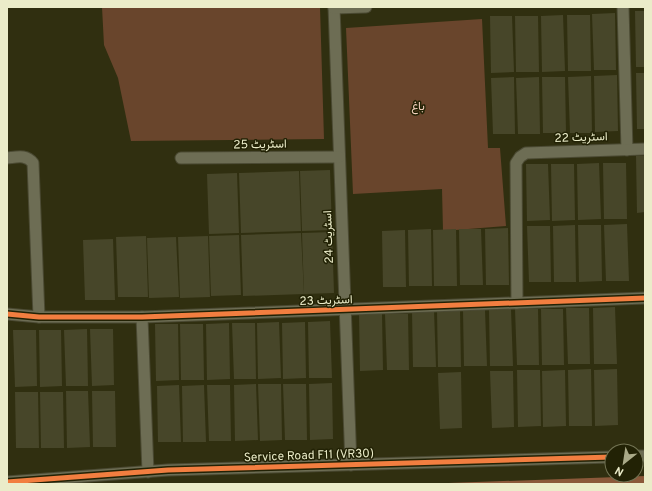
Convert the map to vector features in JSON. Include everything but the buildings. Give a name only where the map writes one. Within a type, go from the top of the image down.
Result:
[{"type":"street","points":[[334,8],[366,7]]},
{"type":"street","points":[[623,7],[627,150]]},
{"type":"street","name":"اسٹریٹ 24","points":[[334,8],[350,465]]},
{"type":"street","name":"اسٹریٹ 22","points":[[517,303],[516,164],[520,157],[526,153],[645,149]]},
{"type":"street","points":[[7,158],[24,156],[29,158],[33,163],[39,317]]},
{"type":"street","name":"اسٹریٹ 25","points":[[181,158],[339,157]]},
{"type":"street","name":"اسٹریٹ 23","points":[[7,314],[39,317],[142,317],[645,298]]},
{"type":"street","points":[[142,317],[148,472]]},
{"type":"street","name":"Service Road F11 (VR30)","points":[[7,482],[168,470],[604,457]]},
{"type":"green space","points":[[102,7],[320,7],[324,139],[131,141],[118,78],[104,45]]},
{"type":"green space","name":"باغ","points":[[482,19],[488,148],[500,148],[506,226],[443,231],[442,189],[353,194],[346,28]]},
{"type":"shaded area","points":[[644,476],[645,484],[421,484],[604,477],[604,483],[644,483]]},
{"type":"cycle path","points":[[7,314],[39,317],[142,317],[645,298]]},
{"type":"cycle path","points":[[7,482],[168,470],[604,457]]}]
